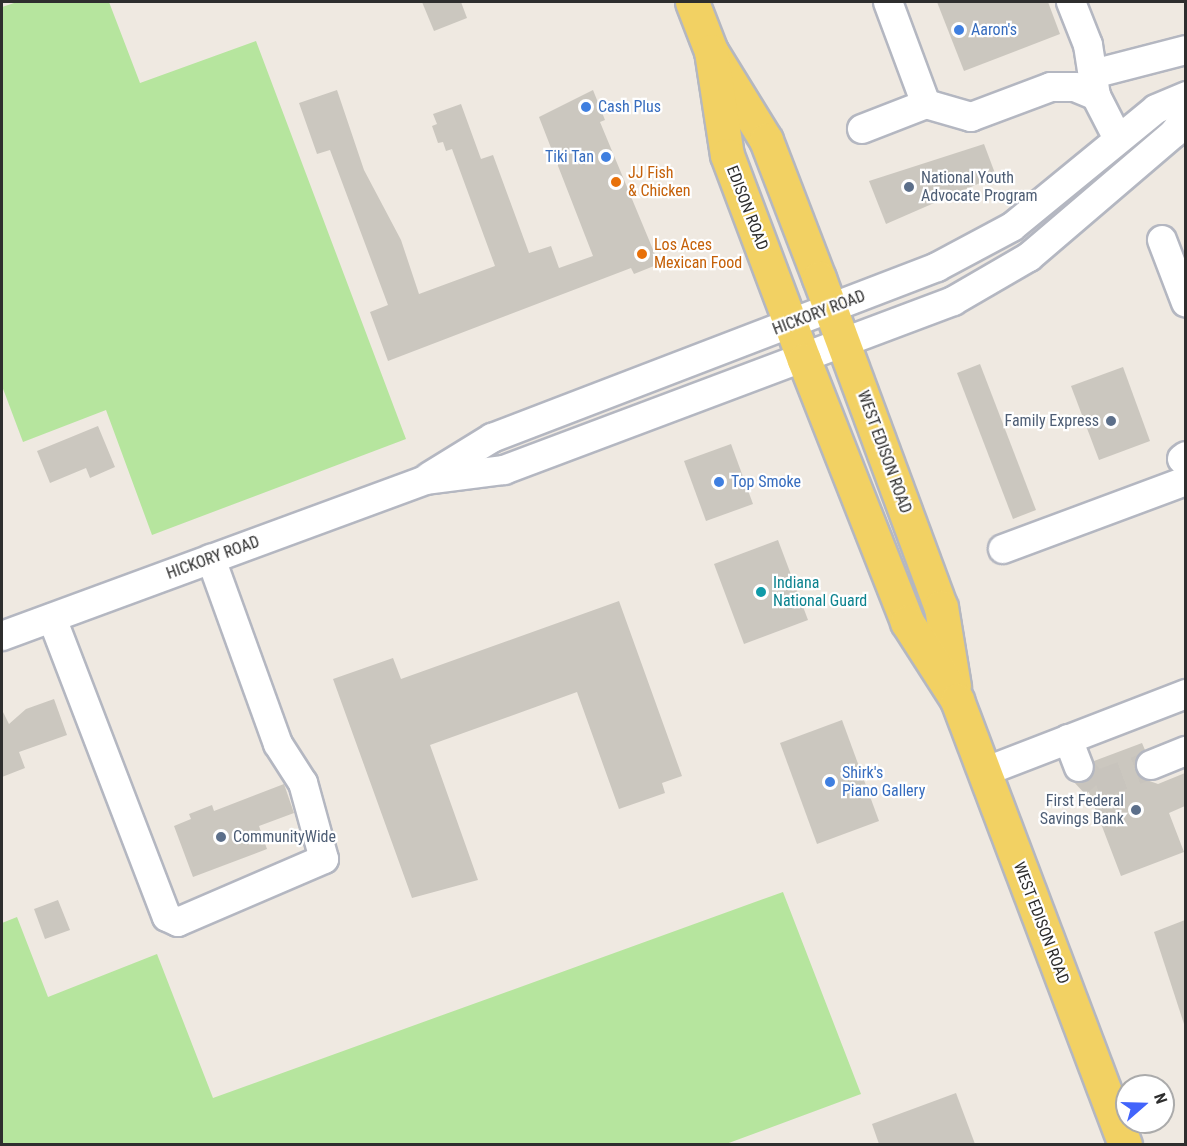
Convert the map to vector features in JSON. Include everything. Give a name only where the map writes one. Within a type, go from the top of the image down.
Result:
[{"type":"main road","name":"EDISON ROAD","points":[[701,4],[711,51],[727,155],[804,360]]},
{"type":"main road","name":"EDISON ROAD","points":[[711,51],[766,140],[844,344]]},
{"type":"main road","name":"WEST EDISON ROAD","points":[[844,344],[941,607],[957,700],[1125,1144]]},
{"type":"main road","name":"WEST EDISON ROAD","points":[[804,360],[907,622],[957,700]]},
{"type":"street","points":[[888,2],[926,104]]},
{"type":"street","points":[[1071,2],[1094,85],[1118,139]]},
{"type":"street","points":[[861,129],[926,104],[967,117],[1051,87],[1094,85],[1185,50]]},
{"type":"street","name":"HICKORY ROAD","points":[[2,636],[425,480],[492,438],[937,267],[1012,227],[1156,109],[1185,96]]},
{"type":"street","name":"HICKORY ROAD","points":[[425,480],[504,470],[804,360],[953,300],[1029,257],[1174,133],[1185,117]]},
{"type":"street","points":[[1162,240],[1185,303]]},
{"type":"street","points":[[1003,549],[1184,465]]},
{"type":"street","points":[[52,618],[167,917],[178,922],[324,860],[303,783],[278,744],[212,559]]},
{"type":"street","points":[[984,772],[1185,694]]},
{"type":"street","points":[[1068,739],[1080,767]]},
{"type":"street","points":[[1151,765],[1185,751]]},
{"type":"green space","points":[[17,2],[109,2],[140,83],[256,41],[406,439],[152,535],[106,410],[23,442],[2,386],[2,7]]},
{"type":"green space","points":[[783,892],[861,1094],[726,1144],[2,1144],[2,923],[17,917],[48,997],[157,954],[213,1098]]},
{"type":"building","points":[[422,2],[461,2],[467,18],[434,31]]},
{"type":"building","points":[[937,2],[1048,2],[1060,34],[964,71]]},
{"type":"building","points":[[337,90],[364,170],[401,240],[419,294],[495,266],[452,149],[446,151],[443,142],[438,143],[432,126],[437,124],[433,114],[461,104],[481,159],[493,155],[529,253],[551,246],[559,268],[593,256],[539,117],[593,90],[605,120],[600,122],[659,264],[634,274],[631,268],[388,361],[370,312],[388,305],[330,150],[317,154],[299,103]]},
{"type":"building","name":"National Youth Advocate Program","points":[[984,144],[996,176],[886,224],[869,181]]},
{"type":"building","points":[[980,364],[1036,510],[1013,519],[957,373]]},
{"type":"building","name":"Family Express","points":[[1123,367],[1150,441],[1099,460],[1071,386]]},
{"type":"building","points":[[98,426],[115,467],[90,478],[86,468],[50,483],[37,451]]},
{"type":"building","name":"Top Smoke","points":[[731,444],[753,504],[706,521],[684,461]]},
{"type":"building","name":"Indiana National Guard","points":[[778,540],[808,620],[744,644],[714,564]]},
{"type":"building","points":[[619,601],[682,776],[662,783],[665,793],[619,809],[577,692],[430,745],[478,880],[412,898],[333,679],[393,658],[401,679]]},
{"type":"building","points":[[54,699],[67,735],[19,752],[25,768],[2,777],[2,710],[9,724],[26,709]]},
{"type":"building","name":"Shirk's Piano Gallery","points":[[842,720],[879,821],[817,844],[780,743]]},
{"type":"building","name":"First Federal Savings Bank","points":[[1142,743],[1145,750],[1135,763],[1141,778],[1158,784],[1185,773],[1185,806],[1169,813],[1184,852],[1121,876],[1085,782],[1094,761]]},
{"type":"building","name":"CommunityWide","points":[[284,784],[294,813],[259,826],[267,849],[193,877],[174,826],[191,819],[189,814],[212,805],[214,811]]},
{"type":"building","points":[[58,900],[70,930],[45,939],[34,909]]},
{"type":"building","points":[[1185,920],[1185,1024],[1184,1024],[1154,932]]},
{"type":"building","points":[[956,1093],[975,1144],[879,1144],[872,1124]]},
{"type":"tunnel","points":[[1079,767],[1096,785],[1151,765]]},
{"type":"place","name":"Aaron's","points":[[959,30]]},
{"type":"place","name":"Cash Plus","points":[[586,107]]},
{"type":"place","name":"Tiki Tan","points":[[606,157]]},
{"type":"place","name":"JJ Fish & Chicken","points":[[616,182]]},
{"type":"place","name":"National Youth Advocate Program","points":[[909,187]]},
{"type":"place","name":"Los Aces Mexican Food","points":[[642,254]]},
{"type":"place","name":"Family Express","points":[[1111,421]]},
{"type":"place","name":"Top Smoke","points":[[719,482]]},
{"type":"place","name":"Indiana National Guard","points":[[761,592]]},
{"type":"place","name":"Shirk's Piano Gallery","points":[[830,782]]},
{"type":"place","name":"First Federal Savings Bank","points":[[1136,810]]},
{"type":"place","name":"CommunityWide","points":[[221,837]]}]
